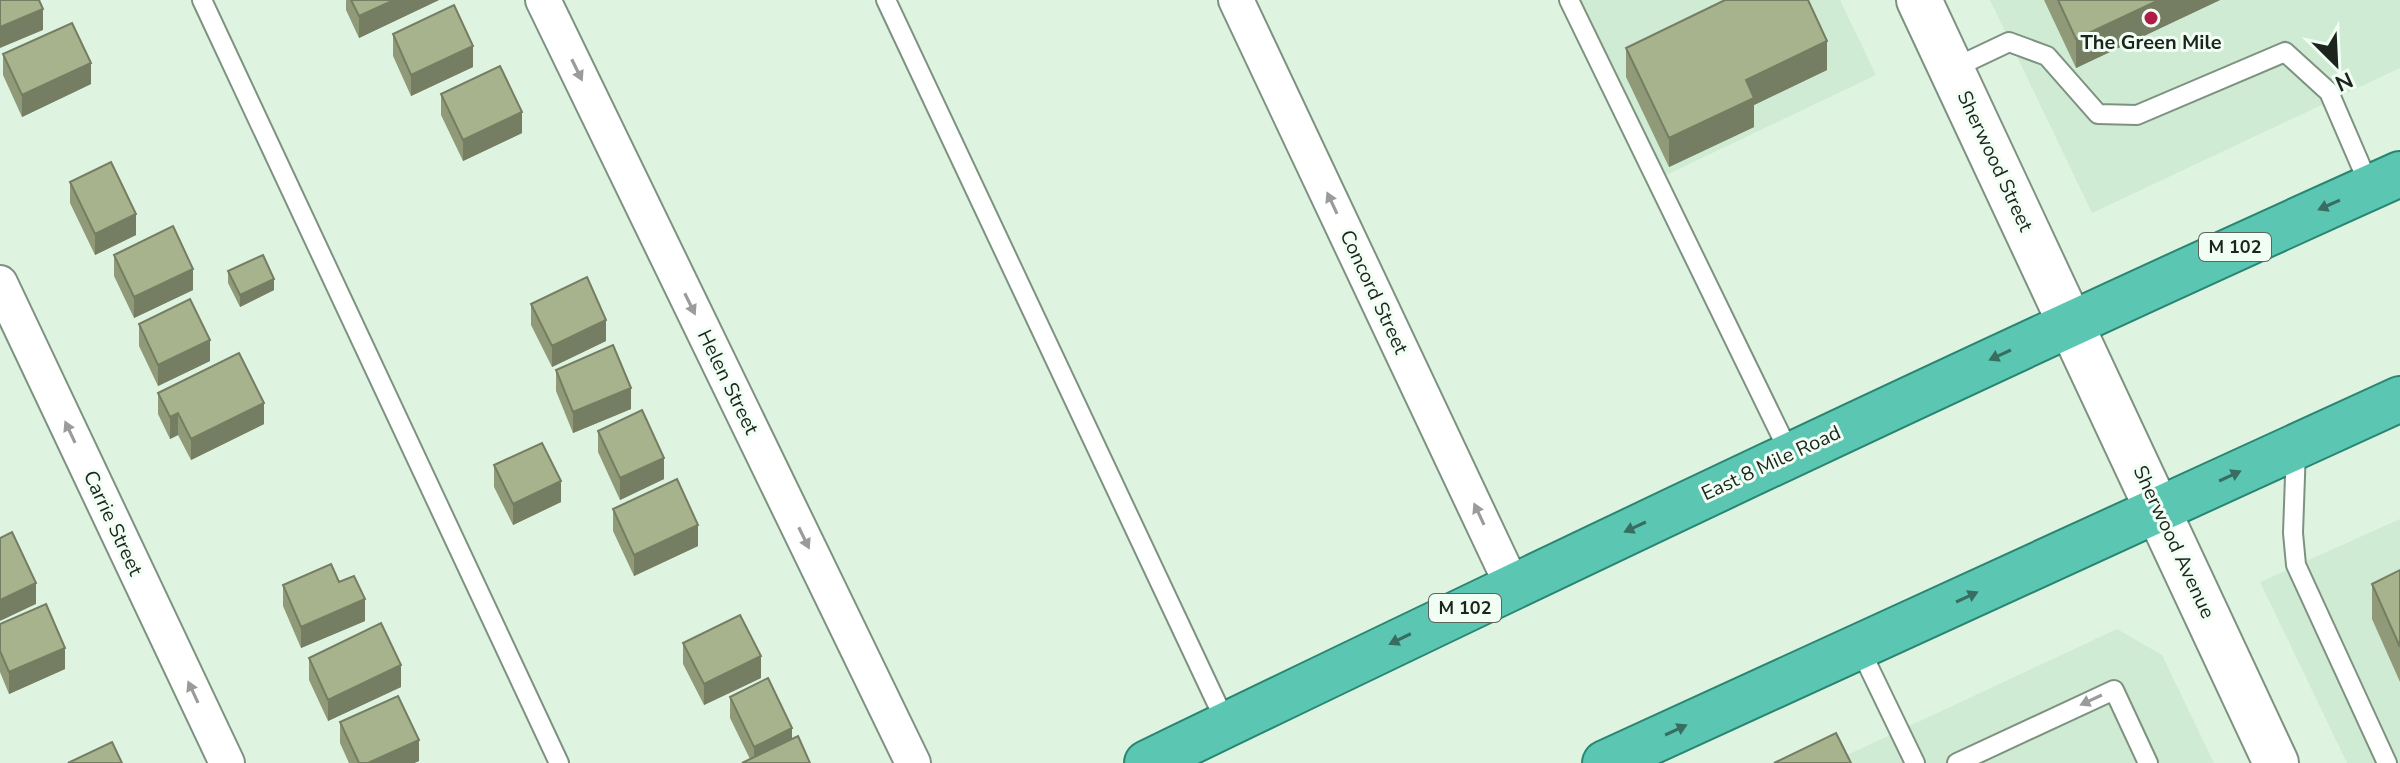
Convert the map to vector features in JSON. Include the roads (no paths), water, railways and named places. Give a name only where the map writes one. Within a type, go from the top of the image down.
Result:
[{"type":"highway","name":"East 8 Mile Road","points":[[1147,763],[1229,744],[1512,585],[2071,322],[2385,180]]},
{"type":"highway","points":[[1605,763],[2400,399]]},
{"type":"street","name":"Helen Street","points":[[543,0],[913,763]]},
{"type":"street","name":"Concord Street","points":[[1236,0],[1512,585]]},
{"type":"street","name":"Sherwood Street","points":[[1919,0],[2071,322]]},
{"type":"street","name":"Carrie Street","points":[[0,283],[227,763]]},
{"type":"street","name":"Sherwood Avenue","points":[[2071,322],[2276,763]]},
{"type":"lane","points":[[202,0],[559,763]]},
{"type":"lane","points":[[886,0],[1229,744]]},
{"type":"lane","points":[[1569,0],[1790,454]]},
{"type":"lane","points":[[1952,69],[2009,42],[2047,56],[2098,114],[2137,115],[2285,52],[2329,92],[2385,180]]},
{"type":"lane","points":[[2296,445],[2293,533],[2296,565],[2387,763]]},
{"type":"lane","points":[[1858,647],[1915,763]]},
{"type":"lane","points":[[1957,763],[2114,690],[2148,763]]},
{"type":"place","name":"The Green Mile","points":[[2151,18]]}]
